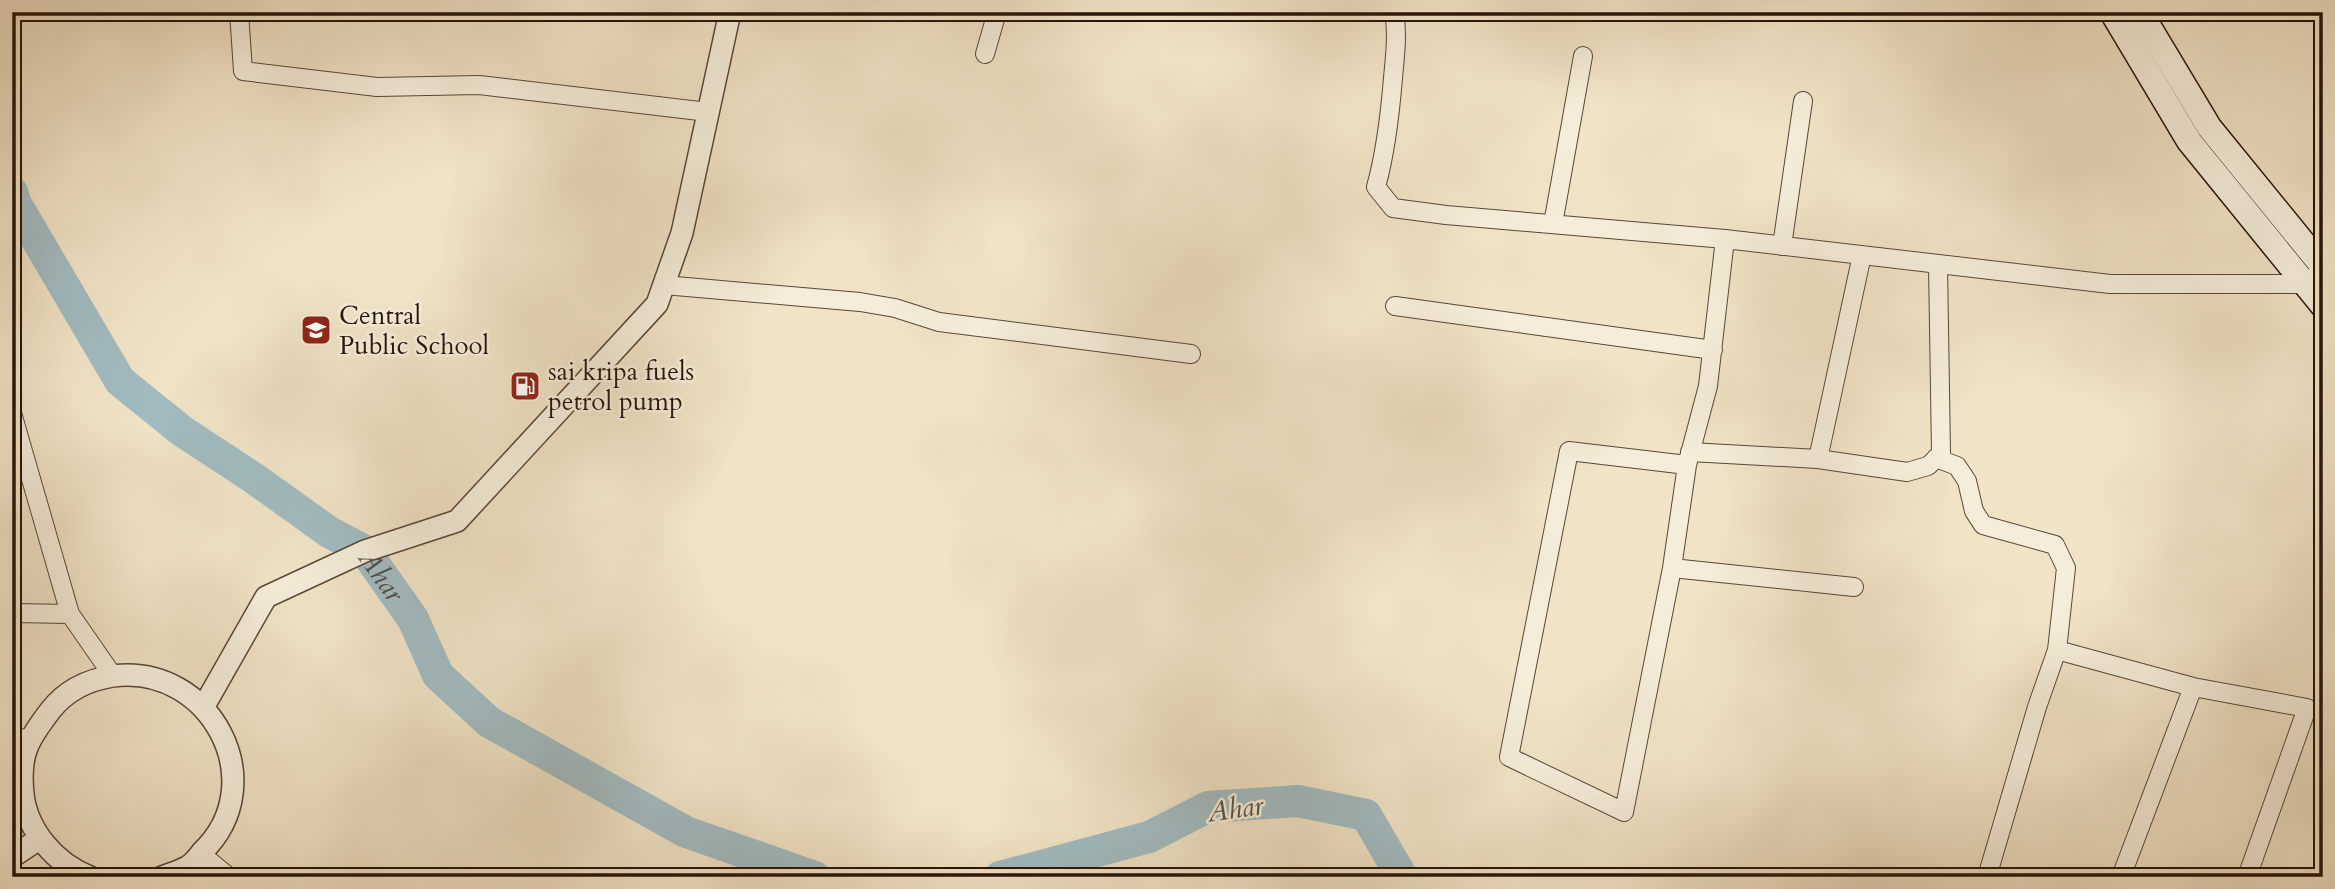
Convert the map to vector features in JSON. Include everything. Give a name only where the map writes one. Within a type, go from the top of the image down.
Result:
[{"type":"main road","points":[[2112,12],[2189,141],[2317,274]]},
{"type":"main road","points":[[2140,12],[2209,127],[2317,274],[2323,306]]},
{"type":"street","points":[[239,12],[243,71],[377,87],[479,85],[708,112]]},
{"type":"street","points":[[204,706],[266,597],[365,551],[457,521],[657,304],[682,233],[730,12]]},
{"type":"street","points":[[985,54],[997,12]]},
{"type":"street","points":[[1394,12],[1397,30],[1392,89],[1385,155],[1376,187],[1393,208],[1725,239],[2110,284],[2317,274]]},
{"type":"street","points":[[1553,224],[1583,56]]},
{"type":"street","points":[[1782,246],[1803,101]]},
{"type":"street","points":[[1725,239],[1708,386],[1688,459],[1672,568],[1624,812],[1510,757],[1569,451],[1688,459],[1818,459],[1907,472],[1928,466],[1941,454],[1938,264]]},
{"type":"street","points":[[1818,459],[1862,255]]},
{"type":"street","points":[[664,285],[860,302],[895,308],[939,322],[1191,354]]},
{"type":"street","points":[[1395,306],[1713,350]]},
{"type":"street","points":[[12,414],[19,459],[70,614],[113,676]]},
{"type":"street","points":[[1936,458],[1957,466],[1967,481],[1974,511],[1983,525],[2054,545],[2066,568],[2057,650],[2037,707],[1987,877]]},
{"type":"street","points":[[1672,568],[1854,587]]},
{"type":"street","points":[[12,613],[70,614]]},
{"type":"street","points":[[2057,650],[2193,687],[2315,710],[2247,877]]},
{"type":"street","points":[[90,877],[72,870],[39,839],[24,805],[21,738],[61,696],[94,679],[131,674],[151,676],[185,691],[204,706],[225,737],[234,778],[228,814],[214,841],[187,867],[162,877]]},
{"type":"street","points":[[2121,877],[2193,687]]},
{"type":"street","points":[[12,857],[39,839]]},
{"type":"street","points":[[201,854],[229,877]]},
{"type":"street","points":[[625,877],[651,877]]},
{"type":"waterway","name":"Ahar","points":[[12,192],[16,204],[120,381],[182,431],[329,532],[365,551],[413,619],[438,675],[489,722],[686,832],[815,877]]},
{"type":"waterway","name":"Ahar","points":[[1000,877],[1149,837],[1208,807],[1298,801],[1366,815],[1402,877]]},
{"type":"place","name":"Central Public School","points":[[316,330]]},
{"type":"place","name":"sai kripa fuels petrol pump","points":[[525,386]]}]
